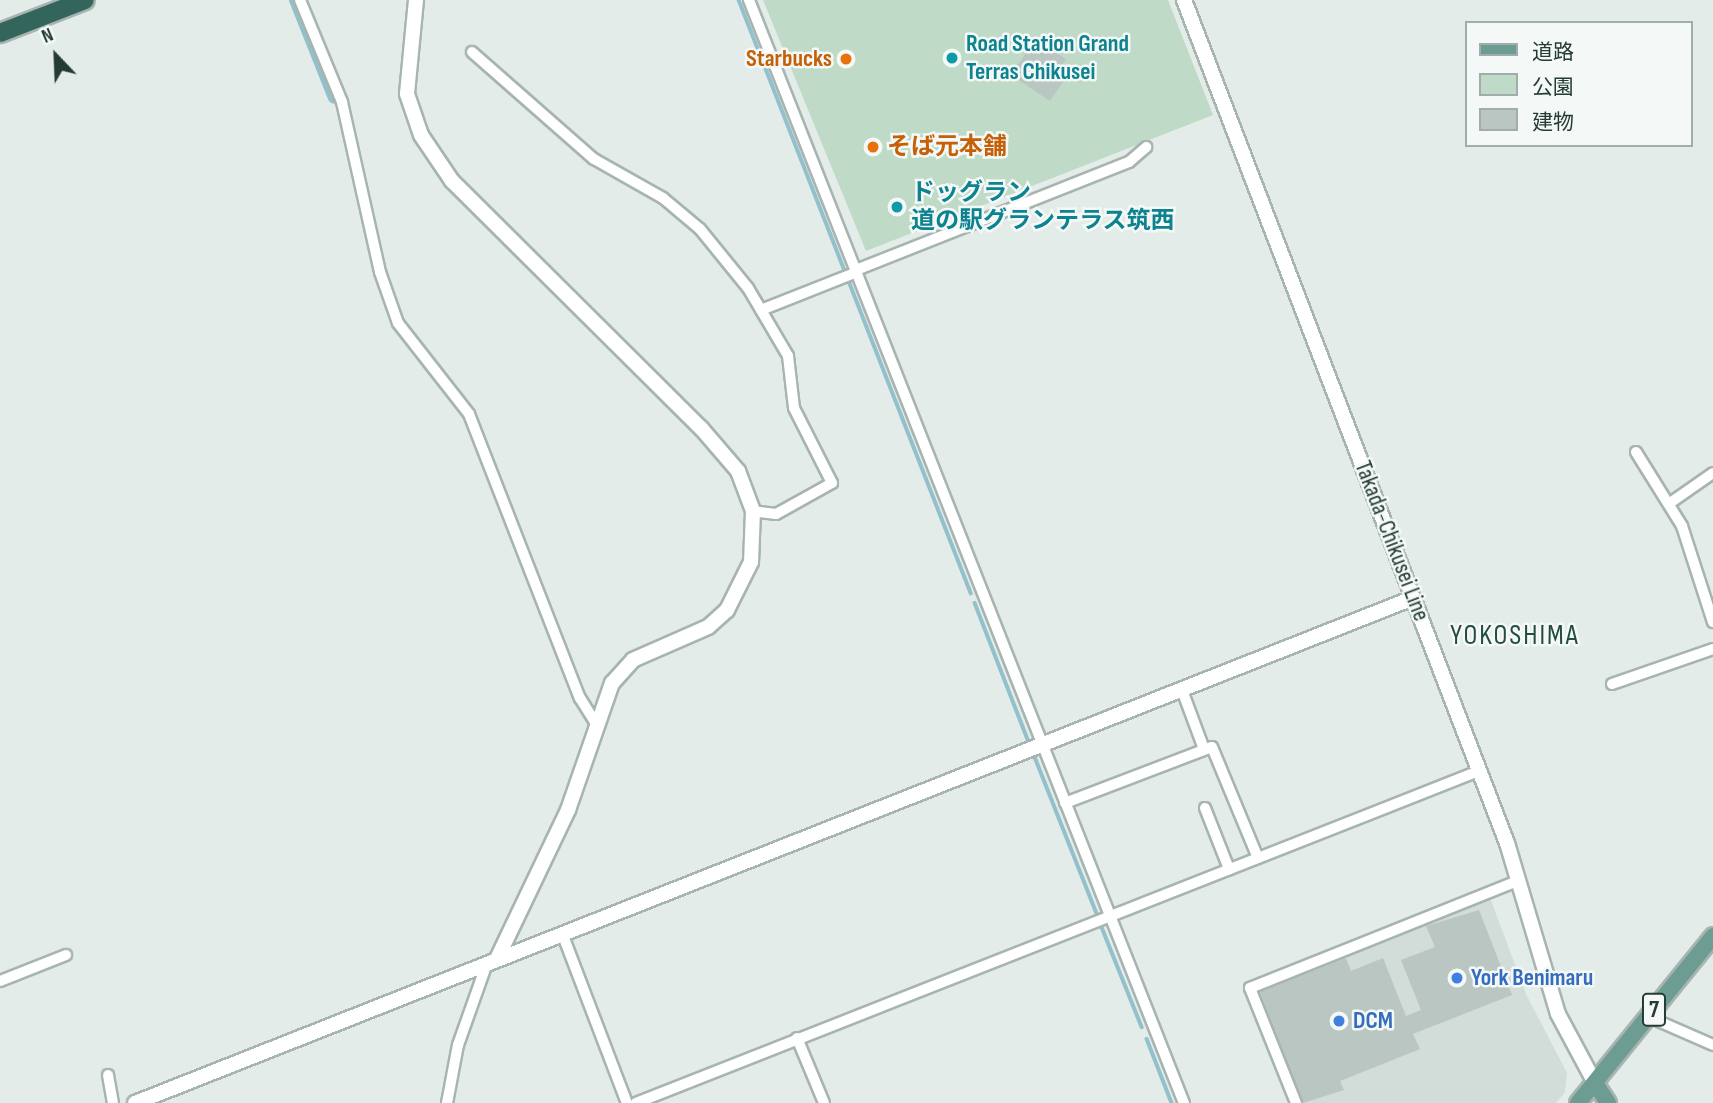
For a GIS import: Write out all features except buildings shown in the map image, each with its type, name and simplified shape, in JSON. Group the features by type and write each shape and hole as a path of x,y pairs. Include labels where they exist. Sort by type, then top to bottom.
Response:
{"highway":[{"path":"0,33 85,0"}],"main road":[{"name":"7","path":"1578,1103 1713,936"},
{"path":"1595,1083 1608,1103"}],"street":[{"path":"300,0 342,102 380,272 398,323 469,414 580,698 596,724"},
{"path":"416,0 407,94 421,135 452,181 701,428 738,471 753,511 751,562 739,595 708,627 642,654 622,669 605,695 568,810 492,961 458,1045 447,1103"},
{"path":"749,0 852,274 1036,747 1065,803 1184,1103"},
{"name":"Takada-Chikusei Line","path":"1184,0 1479,771 1518,881 1558,1014 1595,1083"},
{"path":"472,52 594,159 663,198 700,229 761,310 788,356 794,408 832,483 776,514 753,511"},
{"path":"761,310 1129,162 1146,147"},
{"path":"1636,452 1670,503 1713,622"},
{"path":"1670,503 1713,472"},
{"path":"135,1103 1413,598"},
{"path":"1612,684 1713,649"},
{"path":"1182,690 1204,749"},
{"path":"1065,803 1204,749 1215,749 1258,858"},
{"path":"636,1103 1479,771"},
{"path":"1205,808 1229,869"},
{"path":"1296,1103 1250,988 1518,881"},
{"path":"562,933 627,1103"},
{"path":"0,981 65,955"},
{"path":"1648,1017 1713,1045"},
{"path":"797,1038 824,1103"},
{"path":"107,1075 113,1103"}],"shaded area":[{"path":"1490,898 1526,994 1567,1073 1565,1092 1556,1103 1299,1103 1251,992"}],"green space":[{"path":"763,0 1168,0 1213,115 866,251"}],"waterway":[{"path":"295,0 334,98"},
{"path":"739,0 971,593"},
{"path":"975,603 1030,745"},
{"path":"1033,752 1098,916"},
{"path":"1101,925 1142,1027"},
{"path":"1147,1039 1172,1103"}],"place":[{"name":"Road Station Grand Terras Chikusei","path":"952,58"},
{"name":"Starbucks","path":"846,59"},
{"name":"そば元本舗","path":"873,147"},
{"name":"ドッグラン 道の駅グランテラス筑西","path":"897,207"},
{"name":"York Benimaru","path":"1457,978"},
{"name":"DCM","path":"1339,1021"}],"district":[{"name":"YOKOSHIMA","path":"1515,636"}]}
